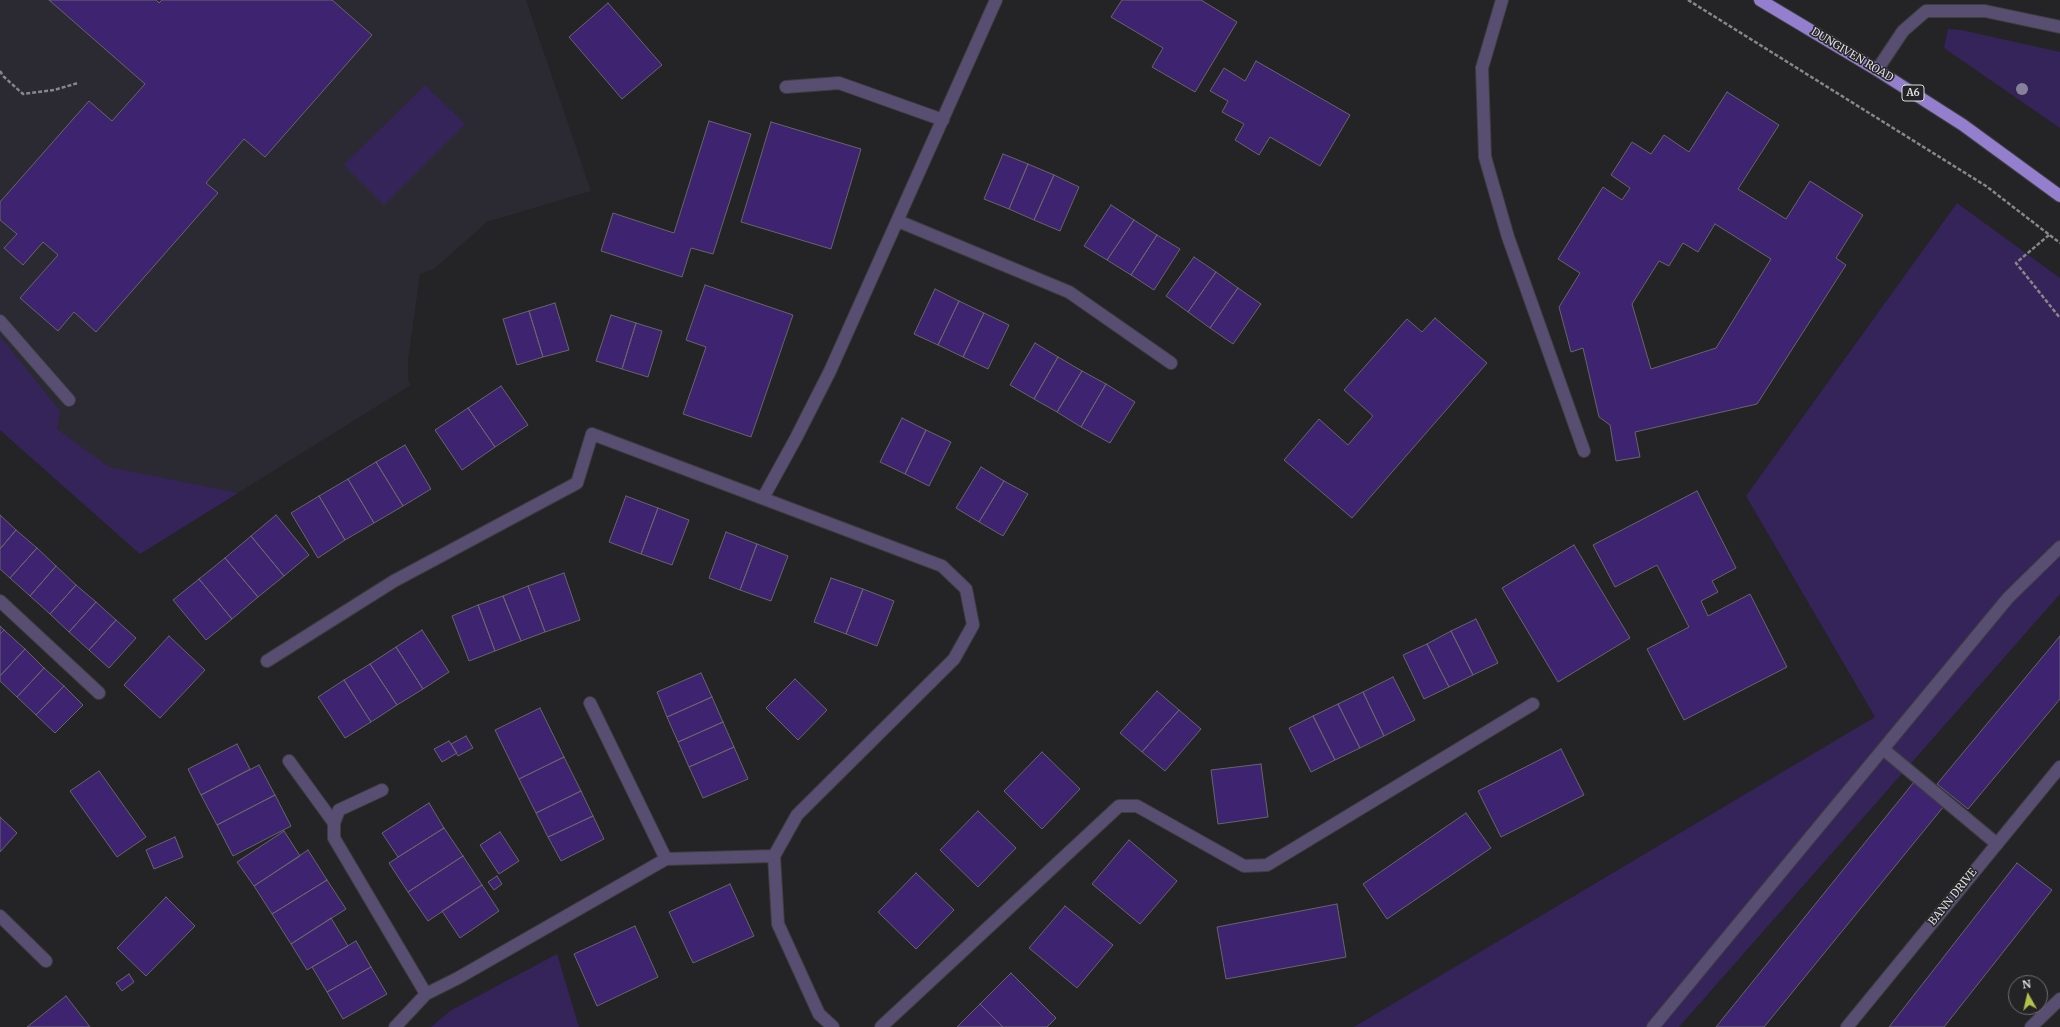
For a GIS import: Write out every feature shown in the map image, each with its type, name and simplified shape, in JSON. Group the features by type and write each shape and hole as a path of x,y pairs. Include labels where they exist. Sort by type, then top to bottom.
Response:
{"highway":[{"name":"DUNGIVEN ROAD","path":"1760,0 1877,70 1963,125 2060,196"}],"street":[{"path":"762,498 796,438 830,371 996,0"},
{"path":"1502,0 1482,68 1485,157 1508,237 1584,450"},
{"path":"1877,70 1904,31 1926,11 1985,11 2060,27"},
{"path":"786,87 839,83 943,120"},
{"path":"898,221 1068,292 1171,364"},
{"path":"0,321 69,400"},
{"path":"267,661 394,581 577,483 592,434 942,566 966,589 973,625 954,659 797,815 774,856 778,924 819,1014 833,1027"},
{"path":"1653,1027 2008,598 2060,547"},
{"path":"0,601 99,693"},
{"path":"590,703 666,859"},
{"path":"881,1027 1119,806 1137,806 1244,866 1267,865 1533,704"},
{"path":"1883,749 1997,844"},
{"path":"289,761 334,823"},
{"name":"BANN DRIVE","path":"1847,1027 2060,767"},
{"path":"382,790 339,810 334,823 334,838 426,994"},
{"path":"395,1027 426,994 458,978 666,859 774,856"},
{"path":"0,916 46,961"},
{"path":"2031,1027 2060,999"}],"path":[{"path":"1688,0 1986,186 2060,244"},
{"path":"0,71 3,76 23,94 54,90 78,83"},
{"path":"2049,235 2016,263 2060,318"}],"shaded area":[{"path":"0,0 526,0 591,191 487,222 434,269 420,274 408,361 408,380 411,385 140,554 0,430"},
{"path":"1948,29 1961,30 2060,52 2060,128 1944,48"},
{"path":"425,85 465,124 384,205 344,165"},
{"path":"1957,203 2060,278 2060,594 1679,1027 1354,1027 1875,717 1746,496"},
{"path":"0,336 60,411 57,429 109,467 238,493 140,554 0,430"},
{"path":"557,954 579,1027 431,1027 450,1011"}],"building":[{"path":"49,0 156,0 159,3 162,0 332,0 372,35 265,157 244,139 206,183 218,193 96,332 74,312 58,331 20,298 58,255 43,242 23,265 4,248 17,234 0,220 0,202 89,101 112,121 145,84"},
{"path":"1122,0 1201,0 1237,22 1195,92 1152,67 1163,48 1111,17"},
{"path":"608,3 662,65 622,99 569,37"},
{"path":"1256,61 1350,115 1320,166 1270,137 1259,155 1235,140 1244,124 1222,112 1228,101 1210,91 1224,68 1245,81"},
{"path":"1727,92 1779,125 1738,189 1786,219 1810,181 1863,215 1836,258 1846,265 1757,404 1635,432 1640,457 1616,461 1610,425 1599,417 1583,348 1571,352 1559,307 1580,273 1558,259 1603,187 1622,200 1630,188 1611,175 1632,142 1651,154 1664,135 1689,152","holes":["1715,224 1771,259 1716,348 1651,369 1632,304 1659,261 1669,266 1683,243 1698,252"]},
{"path":"709,121 751,134 713,254 691,248 682,277 601,251 613,213 674,233"},
{"path":"771,122 861,149 831,249 741,222"},
{"path":"1003,154 1028,164 1009,209 984,199"},
{"path":"1028,164 1054,175 1034,220 1009,209"},
{"path":"1054,175 1079,187 1060,231 1034,220"},
{"path":"1111,205 1134,220 1107,260 1084,246"},
{"path":"1134,220 1157,235 1131,275 1107,260"},
{"path":"1157,235 1180,249 1154,290 1131,275"},
{"path":"1194,257 1216,272 1188,312 1166,296"},
{"path":"1216,272 1238,288 1210,328 1188,312"},
{"path":"705,285 793,315 751,437 683,414 706,347 686,340"},
{"path":"1238,288 1261,304 1233,344 1210,328"},
{"path":"935,289 959,301 938,345 914,334"},
{"path":"959,301 984,313 963,357 938,345"},
{"path":"555,303 569,350 543,357 529,311"},
{"path":"529,311 543,357 517,365 503,319"},
{"path":"984,313 1009,325 988,369 963,357"},
{"path":"611,315 636,323 622,369 596,361"},
{"path":"1435,318 1487,363 1352,518 1284,460 1319,419 1348,445 1373,416 1344,390 1407,319 1422,332"},
{"path":"636,323 662,331 648,377 622,369"},
{"path":"1035,343 1058,357 1034,399 1010,385"},
{"path":"1058,357 1082,371 1057,412 1034,399"},
{"path":"1082,371 1106,384 1081,427 1057,412"},
{"path":"1106,384 1135,402 1110,443 1081,427"},
{"path":"501,386 528,425 495,447 468,408"},
{"path":"468,408 495,447 462,470 435,430"},
{"path":"902,418 926,430 905,474 880,462"},
{"path":"926,430 951,442 929,486 905,474"},
{"path":"405,445 431,489 403,506 376,462"},
{"path":"376,462 403,506 374,523 348,479"},
{"path":"981,467 1004,481 979,522 956,508"},
{"path":"348,479 374,523 345,540 319,496"},
{"path":"1004,481 1028,494 1003,536 979,522"},
{"path":"1697,491 1736,568 1712,581 1718,592 1701,601 1708,616 1750,594 1787,667 1684,720 1647,649 1689,627 1657,565 1615,587 1593,545"},
{"path":"319,496 345,540 318,558 291,513"},
{"path":"626,496 658,508 641,554 609,542"},
{"path":"658,508 689,520 672,565 641,554"},
{"path":"0,515 16,530 0,549"},
{"path":"276,515 309,555 284,576 251,536"},
{"path":"16,530 37,548 10,578 0,569 0,549"},
{"path":"726,532 757,544 740,590 709,578"},
{"path":"251,536 284,576 258,597 225,558"},
{"path":"757,544 788,556 771,601 740,590"},
{"path":"1574,545 1630,638 1558,682 1502,588"},
{"path":"37,548 56,566 30,596 10,578"},
{"path":"225,558 258,597 232,619 199,579"},
{"path":"56,566 76,585 50,614 30,596"},
{"path":"564,573 580,620 545,632 528,586"},
{"path":"831,578 863,589 846,634 814,622"},
{"path":"199,579 232,619 206,640 173,600"},
{"path":"76,585 96,602 69,632 50,614"},
{"path":"528,586 545,632 521,641 503,596"},
{"path":"863,589 894,601 877,646 846,634"},
{"path":"503,596 521,641 495,651 478,605"},
{"path":"96,602 116,620 89,650 69,632"},
{"path":"478,605 495,651 469,661 452,616"},
{"path":"1476,619 1498,663 1473,675 1451,631"},
{"path":"116,620 136,638 109,668 89,650"},
{"path":"0,626 4,630 0,634"},
{"path":"4,630 25,649 0,676 0,634"},
{"path":"422,630 449,672 423,689 396,647"},
{"path":"1451,631 1473,675 1449,687 1427,644"},
{"path":"169,636 205,670 160,718 124,685"},
{"path":"2060,636 2060,699 1968,809 1937,784"},
{"path":"1427,644 1449,687 1424,699 1403,655"},
{"path":"396,647 423,689 397,705 370,664"},
{"path":"25,649 44,668 17,697 0,681 0,676"},
{"path":"370,664 397,705 371,722 344,680"},
{"path":"44,668 64,686 36,715 17,697"},
{"path":"701,673 712,697 667,717 657,692"},
{"path":"1393,677 1415,720 1384,736 1363,692"},
{"path":"795,679 827,710 798,740 766,708"},
{"path":"344,680 371,722 345,738 318,697"},
{"path":"64,686 83,705 55,733 36,715"},
{"path":"1157,691 1179,710 1142,752 1120,733"},
{"path":"1363,692 1384,736 1360,748 1338,704"},
{"path":"712,697 723,722 678,742 667,717"},
{"path":"1338,704 1360,748 1335,760 1313,716"},
{"path":"540,708 564,757 519,779 495,730"},
{"path":"1179,710 1201,729 1165,771 1142,752"},
{"path":"1313,716 1335,760 1311,772 1289,728"},
{"path":"723,722 734,747 689,767 678,742"},
{"path":"466,736 473,748 458,756 451,744"},
{"path":"449,741 457,753 442,762 434,749"},
{"path":"237,744 250,769 201,795 188,769"},
{"path":"734,747 748,779 703,798 689,767"},
{"path":"1561,749 1584,795 1501,837 1478,791"},
{"path":"1042,752 1080,789 1042,829 1004,791"},
{"path":"564,757 581,791 536,813 519,779"},
{"path":"1261,764 1268,817 1218,824 1211,770"},
{"path":"259,765 275,795 217,825 201,795"},
{"path":"99,771 146,837 117,857 70,791"},
{"path":"1914,782 1944,806 1764,1027 1716,1027"},
{"path":"581,791 593,816 548,837 536,813"},
{"path":"275,795 291,826 233,856 217,825"},
{"path":"429,803 444,828 398,857 382,833"},
{"path":"978,811 1016,848 978,887 940,850"},
{"path":"1466,813 1491,848 1387,919 1363,884"},
{"path":"593,816 604,839 561,861 548,837"},
{"path":"0,817 17,833 0,852"},
{"path":"444,828 463,856 408,892 389,863"},
{"path":"284,831 300,856 254,886 237,862"},
{"path":"500,832 519,861 499,874 480,845"},
{"path":"175,837 183,857 154,869 146,850"},
{"path":"1129,840 1177,881 1140,924 1092,884"},
{"path":"308,850 327,880 272,914 254,886"},
{"path":"463,856 482,885 428,921 408,892"},
{"path":"2017,863 2052,890 1944,1027 1889,1027"},
{"path":"916,873 954,910 916,949 878,912"},
{"path":"497,876 502,884 494,890 488,882"},
{"path":"327,880 346,909 291,944 272,914"},
{"path":"730,884 754,936 693,963 669,912"},
{"path":"482,885 499,911 460,938 442,911"},
{"path":"166,897 195,926 146,976 117,948"},
{"path":"1337,904 1346,957 1226,979 1217,927"},
{"path":"1065,906 1113,945 1077,988 1029,948"},
{"path":"331,918 348,946 307,970 291,944"},
{"path":"635,926 658,977 597,1006 574,954"},
{"path":"356,941 371,967 327,992 312,967"},
{"path":"371,967 387,994 343,1019 327,992"},
{"path":"1011,973 1056,1018 1047,1027 1003,1027 980,1004"},
{"path":"129,974 134,982 122,991 116,983"},
{"path":"66,996 90,1027 27,1027"},
{"path":"980,1004 1003,1027 957,1027"}]}
